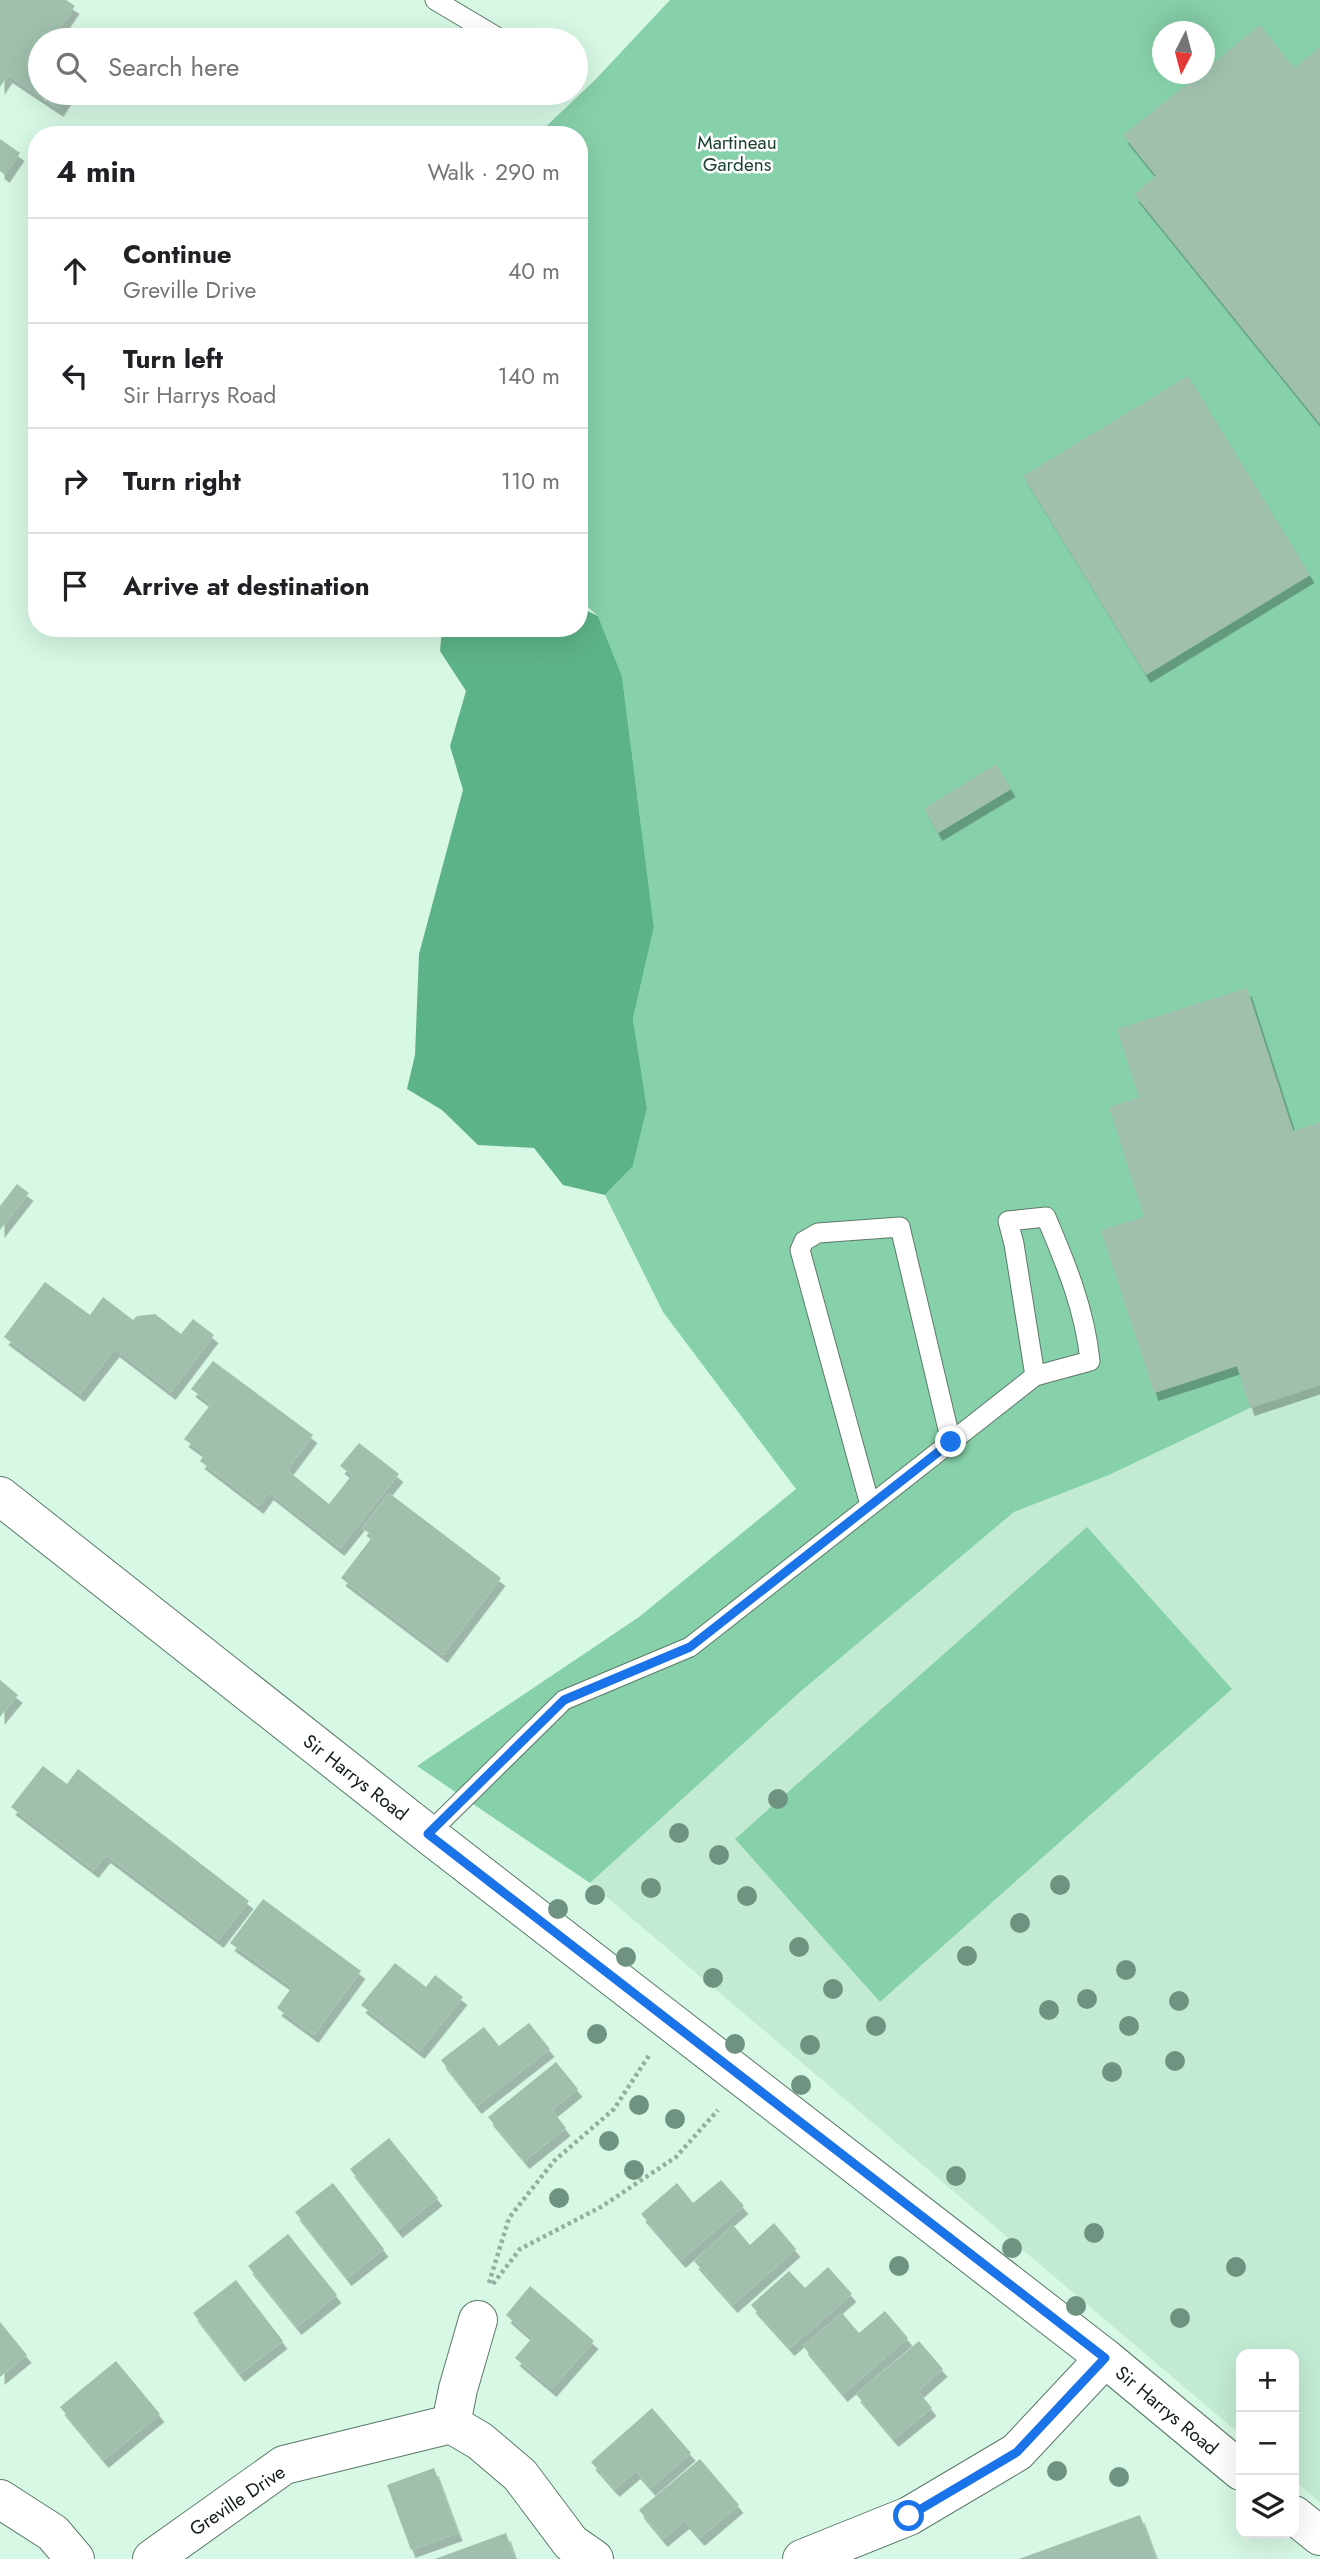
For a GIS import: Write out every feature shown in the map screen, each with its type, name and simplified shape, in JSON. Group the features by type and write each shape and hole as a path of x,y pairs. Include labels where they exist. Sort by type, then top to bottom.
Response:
{"street":[{"name":"Sir Harrys Road","path":"0,1496 428,1834 1105,2358 1236,2467"},
{"path":"478,2320 451,2424 480,2441 520,2475 571,2543 594,2559"},
{"path":"802,2559 909,2516 1017,2452 1105,2358"},
{"name":"Greville Drive","path":"152,2559 284,2465 451,2424"},
{"path":"0,2499 53,2533 75,2559"},
{"path":"1299,2519 1320,2536"}],"lane":[{"path":"435,0 482,28"},
{"path":"428,1834 564,1700 690,1647 1035,1376 1090,1361 1088,1334 1069,1269 1046,1217 1007,1221 1014,1244 1035,1376"},
{"path":"870,1505 800,1250 804,1241 818,1233 900,1227 951,1442"}],"path":[{"path":"478,2320 509,2218 554,2161 614,2109 651,2053"},
{"path":"478,2320 490,2289 520,2249 601,2207 676,2157 719,2108"}],"shaded area":[{"path":"588,611 598,616 622,676 654,927 633,1019 647,1108 633,1166 605,1195 563,1185 534,1148 478,1145 442,1110 407,1089 415,1055 419,954 463,790 450,746 466,691 440,651 441,637 588,637"},
{"path":"1320,1385 1320,2502 1299,2484 1299,2349 1236,2349 1236,2431 590,1883 800,1692 1014,1512 1109,1475 1250,1408"}],"green space":[{"name":"Martineau Gardens","path":"670,0 1320,0 1320,1385 1250,1408 1109,1475 1014,1512 800,1692 590,1883 417,1766 639,1617 796,1489 663,1312 605,1195 633,1166 647,1108 633,1019 654,927 622,676 598,616 588,607 588,126 546,126 569,105 588,105 588,87"},
{"path":"1087,1527 1232,1689 880,2002 735,1839"}],"building":[{"path":"0,0 66,0 75,6 60,28 28,28 28,88 8,75 0,87"},
{"path":"1260,25 1294,68 1320,47 1320,424 1134,194 1156,176 1123,135 1187,84 1215,84 1215,62"},
{"path":"0,139 20,153 5,175 0,171"},
{"path":"1188,376 1310,575 1146,675 1023,476"},
{"path":"996,764 1011,789 938,833 924,809"},
{"path":"1247,988 1293,1131 1320,1122 1320,1385 1250,1408 1237,1366 1154,1393 1101,1230 1144,1217 1109,1107 1139,1097 1117,1029"},
{"path":"17,1184 29,1193 0,1230 0,1206"},
{"path":"45,1282 90,1315 103,1297 133,1320 137,1316 155,1314 181,1334 193,1319 214,1335 171,1392 115,1349 80,1394 4,1337"},
{"path":"213,1361 313,1435 287,1470 329,1504 352,1475 340,1466 359,1443 399,1474 340,1548 269,1492 259,1506 200,1461 205,1454 184,1439 211,1404 191,1389"},
{"path":"389,1493 501,1578 443,1655 341,1578 373,1536 362,1528"},
{"path":"0,1680 18,1695 0,1717"},
{"path":"43,1766 67,1784 78,1769 249,1901 219,1940 106,1855 94,1870 11,1807"},
{"path":"263,1899 361,1971 314,2035 277,2008 292,1987 230,1943"},
{"path":"395,1963 426,1987 435,1975 463,1997 420,2051 361,2005"},
{"path":"529,2023 550,2049 477,2106 441,2060 484,2027 499,2046"},
{"path":"556,2062 578,2089 552,2110 566,2128 525,2161 488,2117"},
{"path":"389,2138 438,2198 398,2230 350,2169"},
{"path":"721,2180 744,2206 681,2260 641,2214 677,2183 693,2203"},
{"path":"333,2183 384,2249 347,2278 295,2212"},
{"path":"774,2223 796,2249 733,2305 694,2261 733,2225 750,2245"},
{"path":"288,2234 337,2295 297,2327 248,2266"},
{"path":"828,2267 852,2294 790,2348 751,2305 789,2271 805,2288"},
{"path":"236,2280 283,2341 240,2374 193,2313"},
{"path":"530,2286 594,2341 552,2389 515,2358 532,2338 506,2315"},
{"path":"885,2311 908,2338 843,2394 803,2346 842,2313 859,2333"},
{"path":"0,2322 27,2355 0,2377"},
{"path":"919,2341 943,2369 918,2391 932,2408 894,2439 856,2394"},
{"path":"116,2361 160,2414 104,2460 60,2407"},
{"path":"652,2408 691,2453 651,2488 636,2471 615,2489 591,2462"},
{"path":"700,2459 739,2505 700,2538 685,2521 663,2539 639,2510"},
{"path":"434,2468 458,2533 411,2550 387,2485"},
{"path":"1140,2515 1156,2559 1019,2559"},
{"path":"506,2533 515,2559 435,2559"}],"route":[{"path":"909,2516 1017,2452 1105,2358 428,1834 564,1700 690,1647 951,1442"}]}
